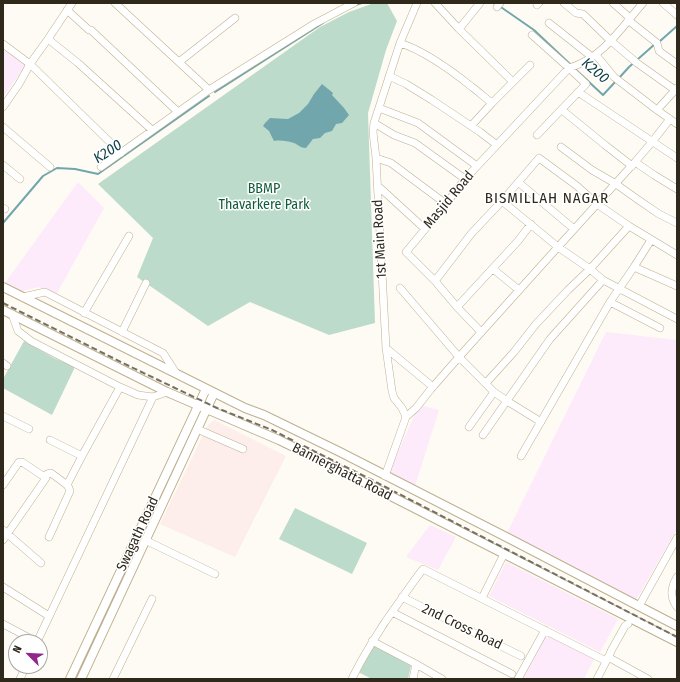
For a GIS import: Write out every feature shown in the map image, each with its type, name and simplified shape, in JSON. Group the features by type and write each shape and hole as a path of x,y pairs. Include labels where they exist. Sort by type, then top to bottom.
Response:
{"main road":[{"name":"Bannerghatta Road","path":"6,288 214,393 245,408 264,415 340,452 677,626"},
{"name":"Bannerghatta Road","path":"3,310 167,392 279,440 504,554 629,622 677,642"},
{"name":"Swagath Road","path":"70,679 206,389"},
{"name":"Swagath Road","path":"81,679 214,393"},
{"path":"175,453 184,457"},
{"path":"377,489 385,476"}],"street":[{"path":"3,107 19,84 30,64 72,3"},
{"path":"115,3 209,90"},
{"path":"101,167 209,90 314,24 354,3"},
{"name":"1st Main Road","path":"406,417 402,408 394,398 386,348 378,186 373,132 374,123 400,43 417,3"},
{"path":"435,3 513,82"},
{"path":"459,29 480,3"},
{"path":"564,3 576,13 583,14 637,63 676,89 657,110"},
{"path":"613,3 657,43 659,51 677,64"},
{"path":"569,68 594,56 611,41 643,3"},
{"path":"663,3 677,15"},
{"path":"67,10 89,30 91,30 178,112"},
{"path":"179,62 235,18"},
{"path":"549,23 594,56 614,77 677,124"},
{"path":"532,35 586,84 537,135"},
{"path":"48,39 78,63 152,130"},
{"path":"400,43 420,51 465,81 492,102"},
{"path":"3,44 30,64 121,153"},
{"path":"470,126 492,102 530,66"},
{"name":"Masjid Road","path":"481,332 435,281 406,252 465,179 569,68"},
{"path":"389,76 406,84 432,100 497,145"},
{"path":"578,92 677,158"},
{"path":"379,108 418,123 477,166"},
{"path":"562,110 605,145 677,189"},
{"path":"385,476 406,417 416,408 481,332 634,164 670,119"},
{"path":"374,123 394,135 414,143 465,179"},
{"path":"3,127 50,167"},
{"path":"561,147 592,170 616,184 659,214 677,222"},
{"path":"376,158 391,163 446,204"},
{"path":"435,281 471,234 539,158 578,186 598,204 629,226 677,256"},
{"path":"3,165 20,179"},
{"path":"518,182 574,229"},
{"path":"378,186 425,229"},
{"path":"502,201 558,247 603,280 677,319"},
{"path":"457,307 518,241 531,224"},
{"path":"486,383 514,352 536,324 590,269 629,226"},
{"path":"84,313 129,236"},
{"path":"521,456 610,302 651,240"},
{"path":"634,267 677,286"},
{"path":"493,269 519,290"},
{"path":"483,435 550,339 603,280"},
{"path":"122,332 146,283"},
{"path":"400,288 459,357 494,392 541,422"},
{"path":"23,297 45,292 163,353 176,374"},
{"path":"610,302 660,328"},
{"path":"12,314 18,331 31,341 120,387 138,395 153,397 167,392"},
{"path":"386,348 433,387"},
{"path":"67,485 98,425 120,387"},
{"path":"469,427 494,392"},
{"path":"41,634 153,397"},
{"path":"3,416 30,429"},
{"path":"197,429 243,449"},
{"path":"50,440 82,456"},
{"path":"3,485 19,462 22,462 46,478"},
{"path":"41,563 4,534 46,478 47,474 51,473 67,485 70,491 49,537"},
{"path":"638,606 677,538"},
{"path":"145,540 215,574"},
{"path":"482,598 504,554"},
{"path":"352,679 372,641 423,569 545,630 648,679"},
{"path":"677,577 671,592 677,607"},
{"path":"3,587 49,616"},
{"name":"2nd Cross Road","path":"402,598 521,656"},
{"path":"113,679 152,599"},
{"path":"392,612 512,674"},
{"path":"596,679 607,659 613,653 629,622"},
{"path":"3,624 22,634"},
{"path":"518,679 545,630"},
{"path":"372,641 442,679"},
{"path":"413,679 416,664"}],"shaded area":[{"path":"3,49 26,64 3,98"},
{"path":"78,182 104,208 56,295 39,287 22,291 5,283"},
{"path":"606,332 677,340 677,529 636,600 507,533"},
{"path":"419,405 439,410 415,486 389,472"},
{"path":"214,420 286,456 235,557 160,524 208,425"},
{"path":"430,525 456,537 438,570 406,557"},
{"path":"506,562 618,619 600,652 489,596"},
{"path":"547,634 594,659 584,679 523,679"}],"green space":[{"name":"BBMP Thavarkere Park","path":"374,3 387,3 397,21 386,50 368,113 375,323 329,335 250,302 208,326 137,277 153,238 98,184 320,27 349,12"},
{"path":"24,341 54,358 75,367 52,415 3,388 3,379"},
{"path":"295,508 367,543 352,574 279,539"},
{"path":"372,644 411,666 408,679 372,679 358,672"}],"water":[{"path":"322,84 333,93 332,95 349,115 342,123 336,124 332,131 325,133 320,138 313,139 306,148 302,148 294,143 274,141 269,131 263,126 265,123 270,118 288,119 299,113 308,104"}],"waterway":[{"name":"K200","path":"355,5 362,3"},
{"name":"K200","path":"495,3 534,30 571,65"},
{"name":"K200","path":"215,92 323,23"},
{"name":"K200","path":"659,42 677,26"},
{"name":"K200","path":"619,78 655,44"},
{"name":"K200","path":"574,68 603,95 616,81"},
{"name":"K200","path":"3,223 43,176 57,168 75,169 98,174 209,96"}],"railway":[{"path":"3,303 217,408 272,430 677,637"}],"district":[{"name":"BISMILLAH NAGAR","path":"547,199"}]}
